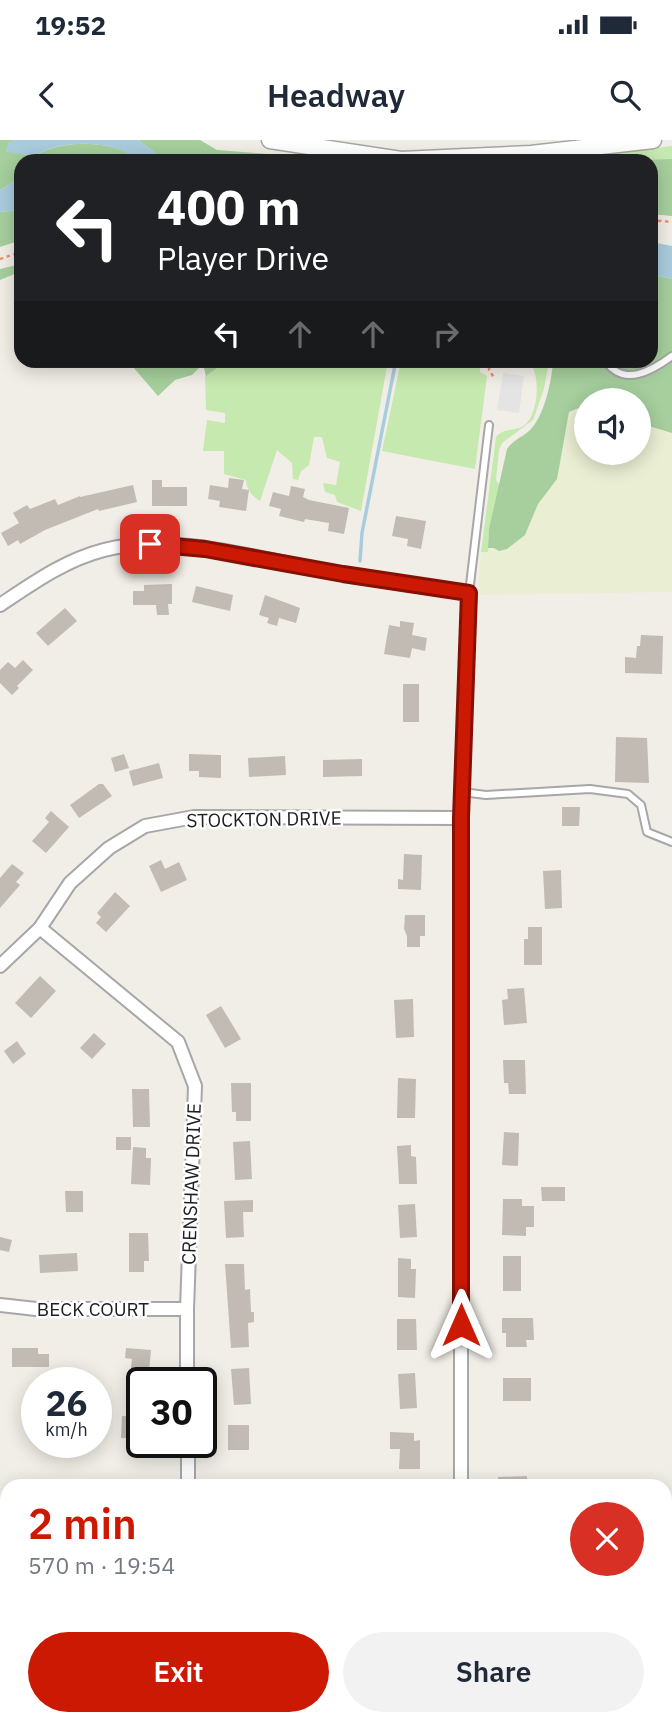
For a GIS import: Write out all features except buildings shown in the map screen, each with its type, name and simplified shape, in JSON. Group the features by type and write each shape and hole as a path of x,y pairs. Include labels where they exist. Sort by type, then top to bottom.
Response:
{"street":[{"path":"270,140 362,154"},
{"path":"531,154 653,140"},
{"path":"0,605 57,568 104,550 150,544 205,549 469,593 461,818 461,1479"},
{"name":"STOCKTON DRIVE","path":"0,966 40,928 70,883 109,848 145,826 194,817 461,818"},
{"name":"CRENSHAW DRIVE","path":"40,928 178,1042 195,1086 187,1367"},
{"name":"BECK COURT","path":"0,1305 36,1309 187,1309"},
{"path":"188,1458 188,1479"}],"lane":[{"path":"613,368 619,374 634,376 653,368"},
{"path":"469,593 489,425"},
{"path":"462,792 486,795 590,789 628,794 641,805 648,832 672,842"}],"path":[{"path":"489,368 495,379"}],"green space":[{"path":"0,140 15,140 8,144 22,154 14,154 14,181 0,190"},
{"path":"138,140 200,140 217,150 268,154 157,154"},
{"path":"82,144 119,149 129,154 40,154 57,147"},
{"path":"672,146 672,159 658,159 658,154 603,154"},
{"path":"658,159 672,159 672,216 658,215"},
{"path":"14,211 14,242 0,247 0,212"},
{"path":"14,266 14,274 0,280 0,269"},
{"path":"658,276 672,279 672,433 651,427 651,388 574,388 574,410 569,412 557,479 538,504 525,535 507,549 499,551 488,548 489,529 507,449 529,431 543,408 552,368 658,368"},
{"path":"134,368 199,368 192,375 175,380 158,396"},
{"path":"204,368 217,368 206,376"},
{"path":"216,368 387,368 361,511 337,502 335,495 325,492 323,483 336,485 340,462 327,458 322,437 314,437 309,465 301,471 298,480 293,479 292,463 277,450 260,501 250,492 246,480 224,474 224,451 203,451 207,420 225,423 225,413 206,410 205,375"},
{"path":"400,368 480,368 480,372 487,376 475,469 382,451"},
{"path":"533,368 548,368 544,389 533,420 502,443 499,450 496,480 500,486 489,529 488,552 481,552 496,437 503,432 519,428 530,418 536,401"},
{"path":"574,410 574,465 651,465 651,427 672,433 672,592 478,595 481,552 487,552 488,548 525,535 538,504 556,479 569,412"}],"shaded area":[{"path":"503,373 524,376 519,413 497,410"}],"water":[{"path":"15,140 138,140 157,154 128,154 107,146 82,144 56,147 40,154 21,154 6,152 8,144"},
{"path":"14,181 14,211 0,212 0,190"},
{"path":"658,243 672,246 672,279 658,276"}],"waterway":[{"path":"360,561 362,533 394,368"}],"route":[{"path":"150,544 205,549 469,593 461,818 461,1325"}]}
